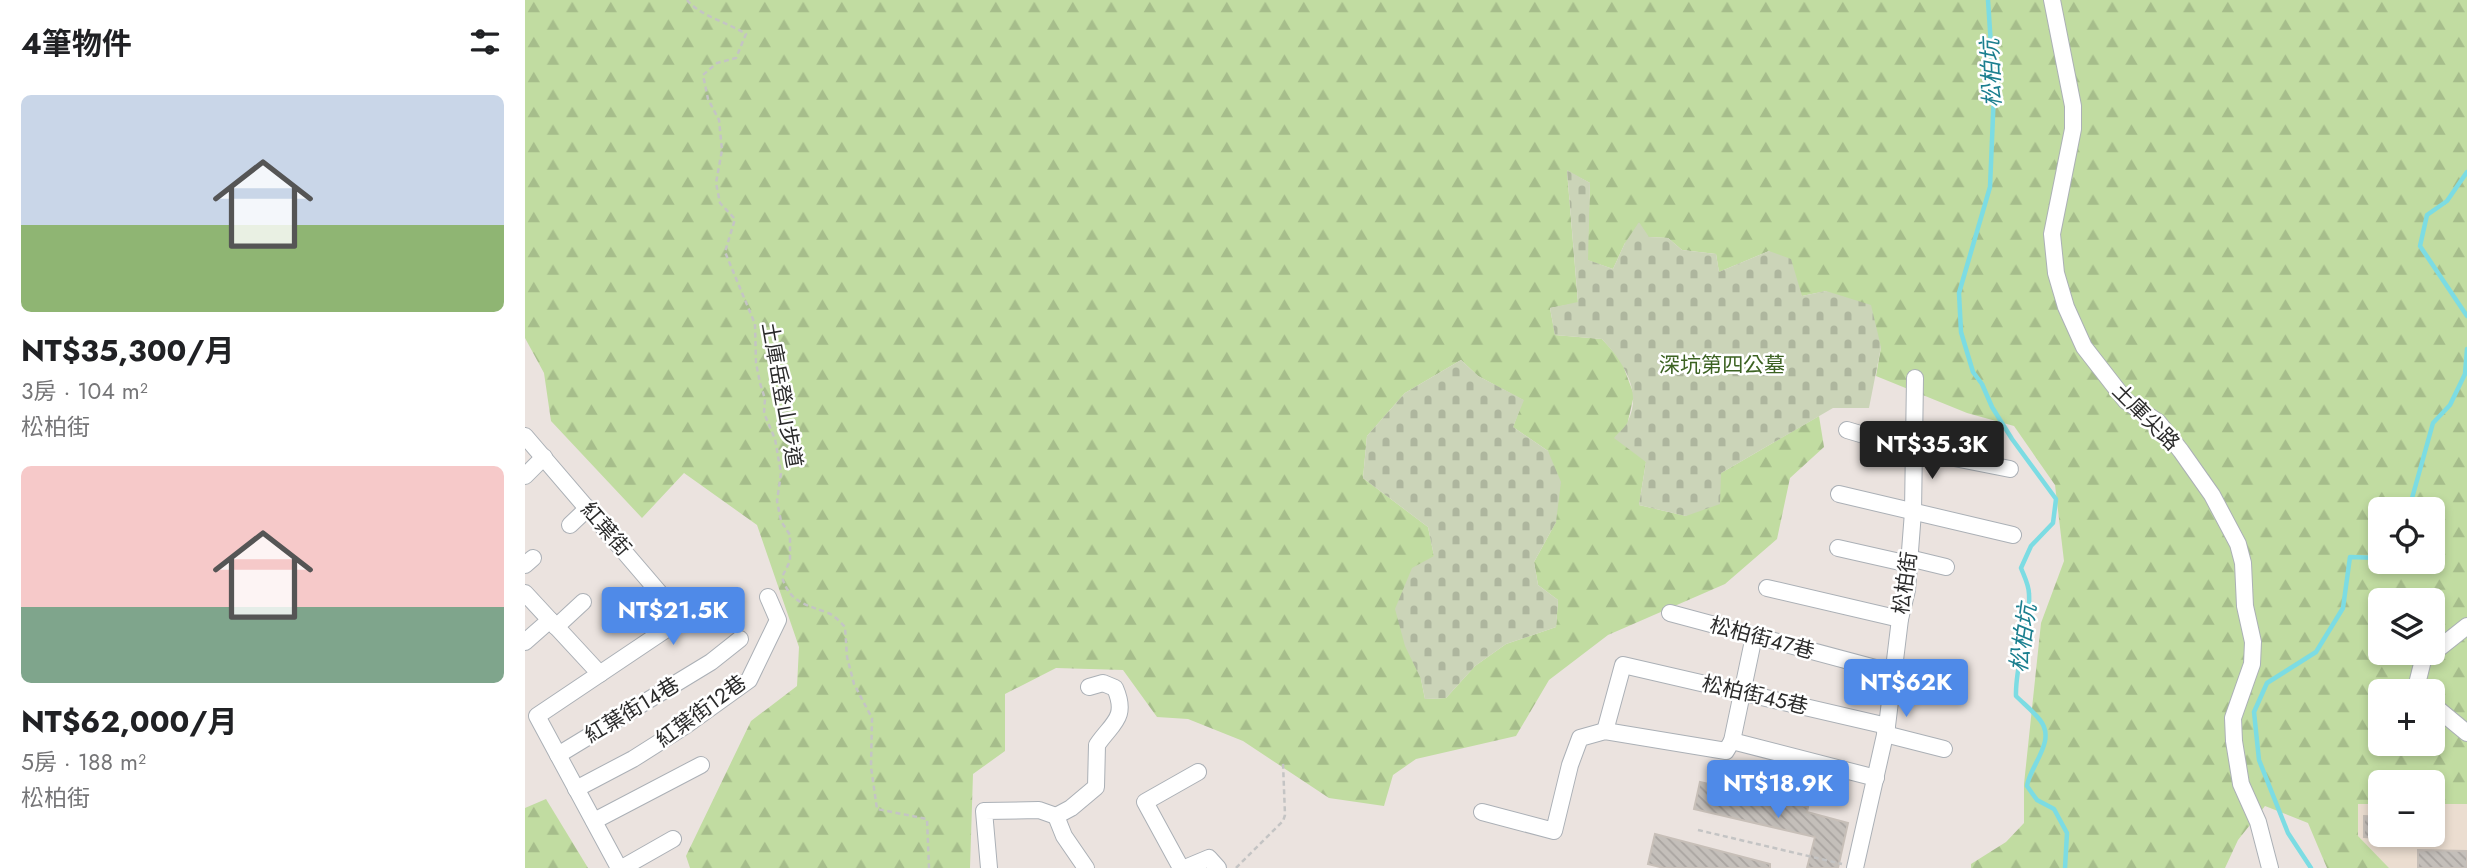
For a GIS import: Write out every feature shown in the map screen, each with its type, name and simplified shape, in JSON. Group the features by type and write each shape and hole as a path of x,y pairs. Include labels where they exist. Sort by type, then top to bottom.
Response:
{"street":[{"name":"土庫尖路","path":"2052,0 2073,106 2073,129 2052,234 2056,273 2066,307 2084,347 2126,401 2158,422 2182,451 2212,495 2238,544 2243,563 2245,606 2253,642 2252,664 2233,718 2234,741 2241,784 2258,822 2270,868"},
{"name":"松柏街","path":"1856,868 1886,730 1910,561 1915,378"},
{"path":"1847,430 1914,450 2010,469"},
{"name":"紅葉街","path":"525,436 675,611 677,622 531,720 558,755 621,868"},
{"path":"525,476 544,457"},
{"path":"1839,494 2013,535"},
{"path":"570,525 588,508"},
{"path":"1838,548 1899,562 1917,560 1946,567"},
{"path":"1767,587 1900,619"},
{"path":"525,593 600,674"},
{"name":"紅葉街12巷","path":"576,789 675,733 749,680 778,620 768,597"},
{"path":"525,642 583,603"},
{"name":"松柏街47巷","path":"1670,613 1894,673"},
{"path":"2445,643 2467,626"},
{"path":"1482,812 1554,831 1570,765 1580,738 1605,731 1725,751 1732,741 1754,636"},
{"name":"紅葉街14巷","path":"558,755 711,662 740,639"},
{"name":"松柏街45巷","path":"1605,731 1623,665 1742,692 1886,730 1944,749"},
{"path":"989,868 984,811 1039,810 1056,816 1071,808 1096,787 1097,745 1117,723 1119,697 1115,688 1103,683 1089,687"},
{"path":"2445,715 2467,733"},
{"path":"1732,741 1876,778"},
{"path":"594,821 701,765"},
{"path":"1198,772 1145,802 1183,868 1209,858 1219,868"},
{"path":"1056,816 1064,836 1086,868"},
{"path":"621,868 673,839"}],"path":[{"name":"土庫岳登山步道","path":"687,0 695,10 728,23 746,34 736,58 717,63 703,75 708,99 719,120 722,150 716,183 720,203 735,219 725,252 755,324 756,363 765,399 764,413 775,439 781,473 777,501 781,522 790,535 790,561 782,576 786,591 809,608 830,614 845,627 847,657 854,684 872,718 871,767 877,809 926,819 929,868"},
{"path":"1236,868 1283,821 1283,763"},
{"path":"1698,830 1856,868"}],"shaded area":[{"path":"2358,803 2368,803 2368,846 2358,836"},
{"path":"2445,804 2467,804 2467,868 2389,868 2369,847 2445,847"}],"green space":[{"path":"525,0 2467,0 2467,804 2445,804 2445,770 2368,770 2368,804 2358,804 2358,836 2389,868 2327,868 2308,823 2265,806 2238,840 2225,868 1971,868 1971,864 2006,842 2024,823 2024,784 2041,623 2064,561 2055,485 2014,426 1967,413 1876,376 1881,347 1826,291 1802,296 1769,251 1719,272 1716,254 1682,250 1668,238 1649,237 1625,243 1613,269 1587,260 1590,183 1567,171 1578,303 1550,308 1555,335 1602,339 1621,360 1634,395 1628,421 1646,462 1639,505 1686,516 1721,473 1819,416 1824,447 1790,478 1777,539 1725,584 1608,635 1549,680 1516,736 1416,759 1393,775 1384,806 1329,798 1243,741 1188,719 1157,717 1123,670 1056,668 1005,694 1005,751 973,774 970,868 690,868 686,856 751,721 797,686 799,647 757,525 684,473 642,518 551,421 544,373 525,338","holes":["1461,360 1478,376 1523,400 1513,427 1548,451 1556,522 1534,562 1538,585 1558,600 1556,627 1506,644 1475,666 1446,698 1425,699 1421,679 1434,556 1428,527 1363,478 1367,436 1405,393"]},
{"name":"深坑第四公墓","path":"1567,170 1590,183 1588,260 1613,269 1639,222 1649,237 1668,238 1682,250 1716,254 1719,272 1769,251 1791,259 1802,296 1826,291 1871,305 1881,347 1869,408 1833,408 1721,473 1720,504 1686,516 1639,505 1646,462 1614,438 1627,423 1632,409 1632,387 1623,366 1602,339 1555,335 1550,308 1578,302"},
{"path":"1461,360 1478,376 1524,400 1513,427 1548,451 1561,482 1556,522 1534,562 1538,585 1558,600 1556,627 1506,644 1475,666 1446,698 1425,699 1421,679 1405,646 1395,609 1412,568 1434,556 1428,527 1363,478 1367,436 1405,393"},
{"path":"546,799 588,868 525,868 525,808"}],"building":[{"path":"1700,782 1808,807 1807,812 1848,823 1838,868 1807,868 1815,837 1694,809"},
{"path":"2364,816 2368,816 2368,837 2364,837"},
{"path":"1655,834 1770,864 1770,868 1664,868 1648,864"},
{"path":"2418,850 2467,851 2467,868 2418,868"}],"waterway":[{"name":"松柏坑","path":"1988,0 1994,92 1990,187 1959,293 1961,332 1973,372 1982,384 1992,407 2056,499 2053,523 2031,546 2021,568 2028,587 2029,607 2016,696 2040,720 2044,728 2044,745 2027,786 2037,800 2054,809 2067,833 2065,868"},
{"path":"2467,172 2447,201 2427,215 2420,246 2467,316"},
{"path":"2412,497 2433,423 2450,405 2465,374 2467,349"},
{"path":"2311,868 2288,833 2259,760 2254,712 2267,683 2316,652 2343,608 2350,557 2368,558"}]}
